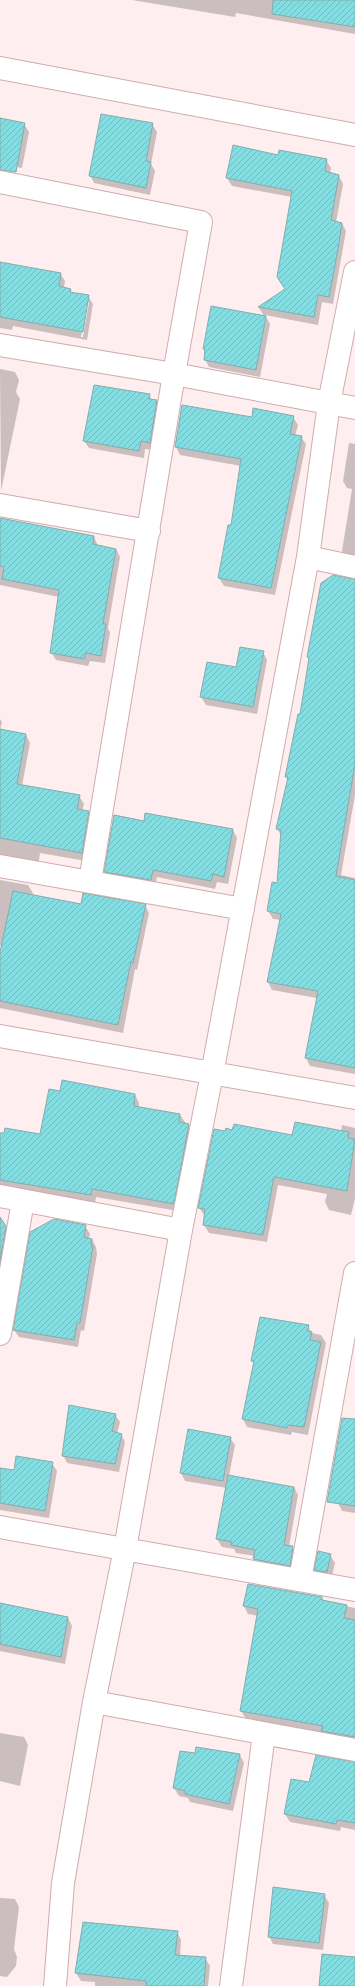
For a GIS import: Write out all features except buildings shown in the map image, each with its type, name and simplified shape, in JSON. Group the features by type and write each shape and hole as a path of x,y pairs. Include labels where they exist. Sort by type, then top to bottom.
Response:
{"street":[{"path":"0,68 355,135"},
{"path":"0,182 201,222 174,374 90,881"},
{"path":"55,1986 63,1883 94,1702 125,1549 181,1230 212,1074 308,557 329,403 355,272"},
{"path":"0,345 174,374 355,408"},
{"path":"0,505 149,531"},
{"path":"308,557 355,567"},
{"path":"0,866 243,909"},
{"path":"0,1036 355,1098"},
{"path":"0,1196 181,1230"},
{"path":"0,1334 23,1201"},
{"path":"300,1580 355,1273"},
{"path":"0,1527 355,1590"},
{"path":"94,1702 355,1750"},
{"path":"231,1986 264,1734"}]}
